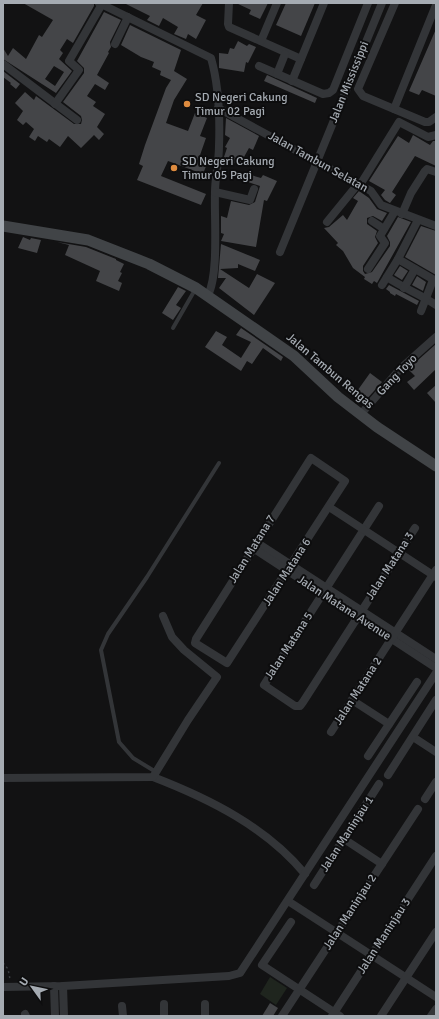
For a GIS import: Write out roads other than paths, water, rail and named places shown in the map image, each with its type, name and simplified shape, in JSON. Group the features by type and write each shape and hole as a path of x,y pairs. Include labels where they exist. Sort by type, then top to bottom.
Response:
{"street":[{"path":"229,3 228,26 301,60"},
{"path":"262,41 277,3"},
{"path":"292,80 324,3"},
{"path":"260,66 323,94 329,93 333,90 368,3"},
{"name":"Jalan Mississippi","path":"280,252 382,3"},
{"path":"395,3 358,89 362,96 425,122 429,122 436,117"},
{"path":"55,104 80,70 69,61 101,4 211,58 216,83 219,146 215,192 214,268 210,292"},
{"path":"394,109 436,5"},
{"path":"115,44 128,17"},
{"path":"277,74 286,54"},
{"path":"3,64 78,120"},
{"name":"Jalan Tambun Selatan","path":"218,108 359,184 372,192 381,205 436,226"},
{"path":"327,222 359,184 399,122 428,137 436,135"},
{"path":"368,269 385,242 379,237 384,229 399,212 425,171 427,169 436,172"},
{"path":"215,192 250,200 254,188"},
{"path":"382,285 398,259 418,220"},
{"path":"372,221 384,229"},
{"name":"Jalan Tambun Rengas","path":"3,226 88,240 149,264 196,288 210,292 294,356 338,397 364,410 411,450 436,466"},
{"path":"398,259 434,280 422,311"},
{"path":"404,288 415,270"},
{"path":"387,278 426,298 436,305"},
{"name":"Gang Toyo","path":"364,410 400,369 436,337"},
{"name":"Jalan Matana 6","path":"227,663 345,481 311,458"},
{"name":"Jalan Matana 7","path":"227,663 195,641 311,458"},
{"name":"Jalan Matana 5","path":"300,706 295,706 264,685 379,506"},
{"path":"329,507 399,553 435,574"},
{"name":"Jalan Matana 3","path":"300,706 415,528"},
{"name":"Jalan Matana Avenue","path":"255,545 394,636 436,659"},
{"name":"Jalan Matana 2","path":"331,732 435,574"},
{"path":"155,774 188,720 217,677 184,650 172,637 163,616"},
{"name":"Jalan Matana Avenue","path":"394,636 436,668"},
{"path":"3,988 229,976 240,973 436,673"},
{"path":"368,756 417,682"},
{"path":"352,700 389,724"},
{"path":"388,775 436,700"},
{"path":"412,737 436,752"},
{"path":"3,778 155,774 195,793 247,822 279,847 305,874"},
{"path":"425,799 436,782"},
{"name":"Jalan Maninjau 1","path":"314,885 379,784"},
{"name":"Jalan Maninjau 2","path":"282,1016 418,809"},
{"path":"344,838 382,864"},
{"name":"Jalan Maninjau 3","path":"335,1015 436,856"},
{"path":"290,898 373,953 408,975 436,990"},
{"path":"291,922 262,965 335,1015"},
{"path":"381,1016 436,932"},
{"path":"408,975 436,997"},
{"path":"54,986 55,1016"},
{"path":"63,986 64,1016"},
{"path":"164,1004 164,1016"},
{"path":"205,1004 205,1016"},
{"path":"122,1006 123,1016"},
{"path":"431,1016 436,1009"}],"lane":[{"path":"173,328 196,288"},
{"path":"155,774 133,758 119,742 101,650 108,634 147,577 218,463"}],"place":[{"name":"SD Negeri Cakung Timur 02 Pagi","path":"187,104"},
{"name":"SD Negeri Cakung Timur 05 Pagi","path":"174,168"}]}
